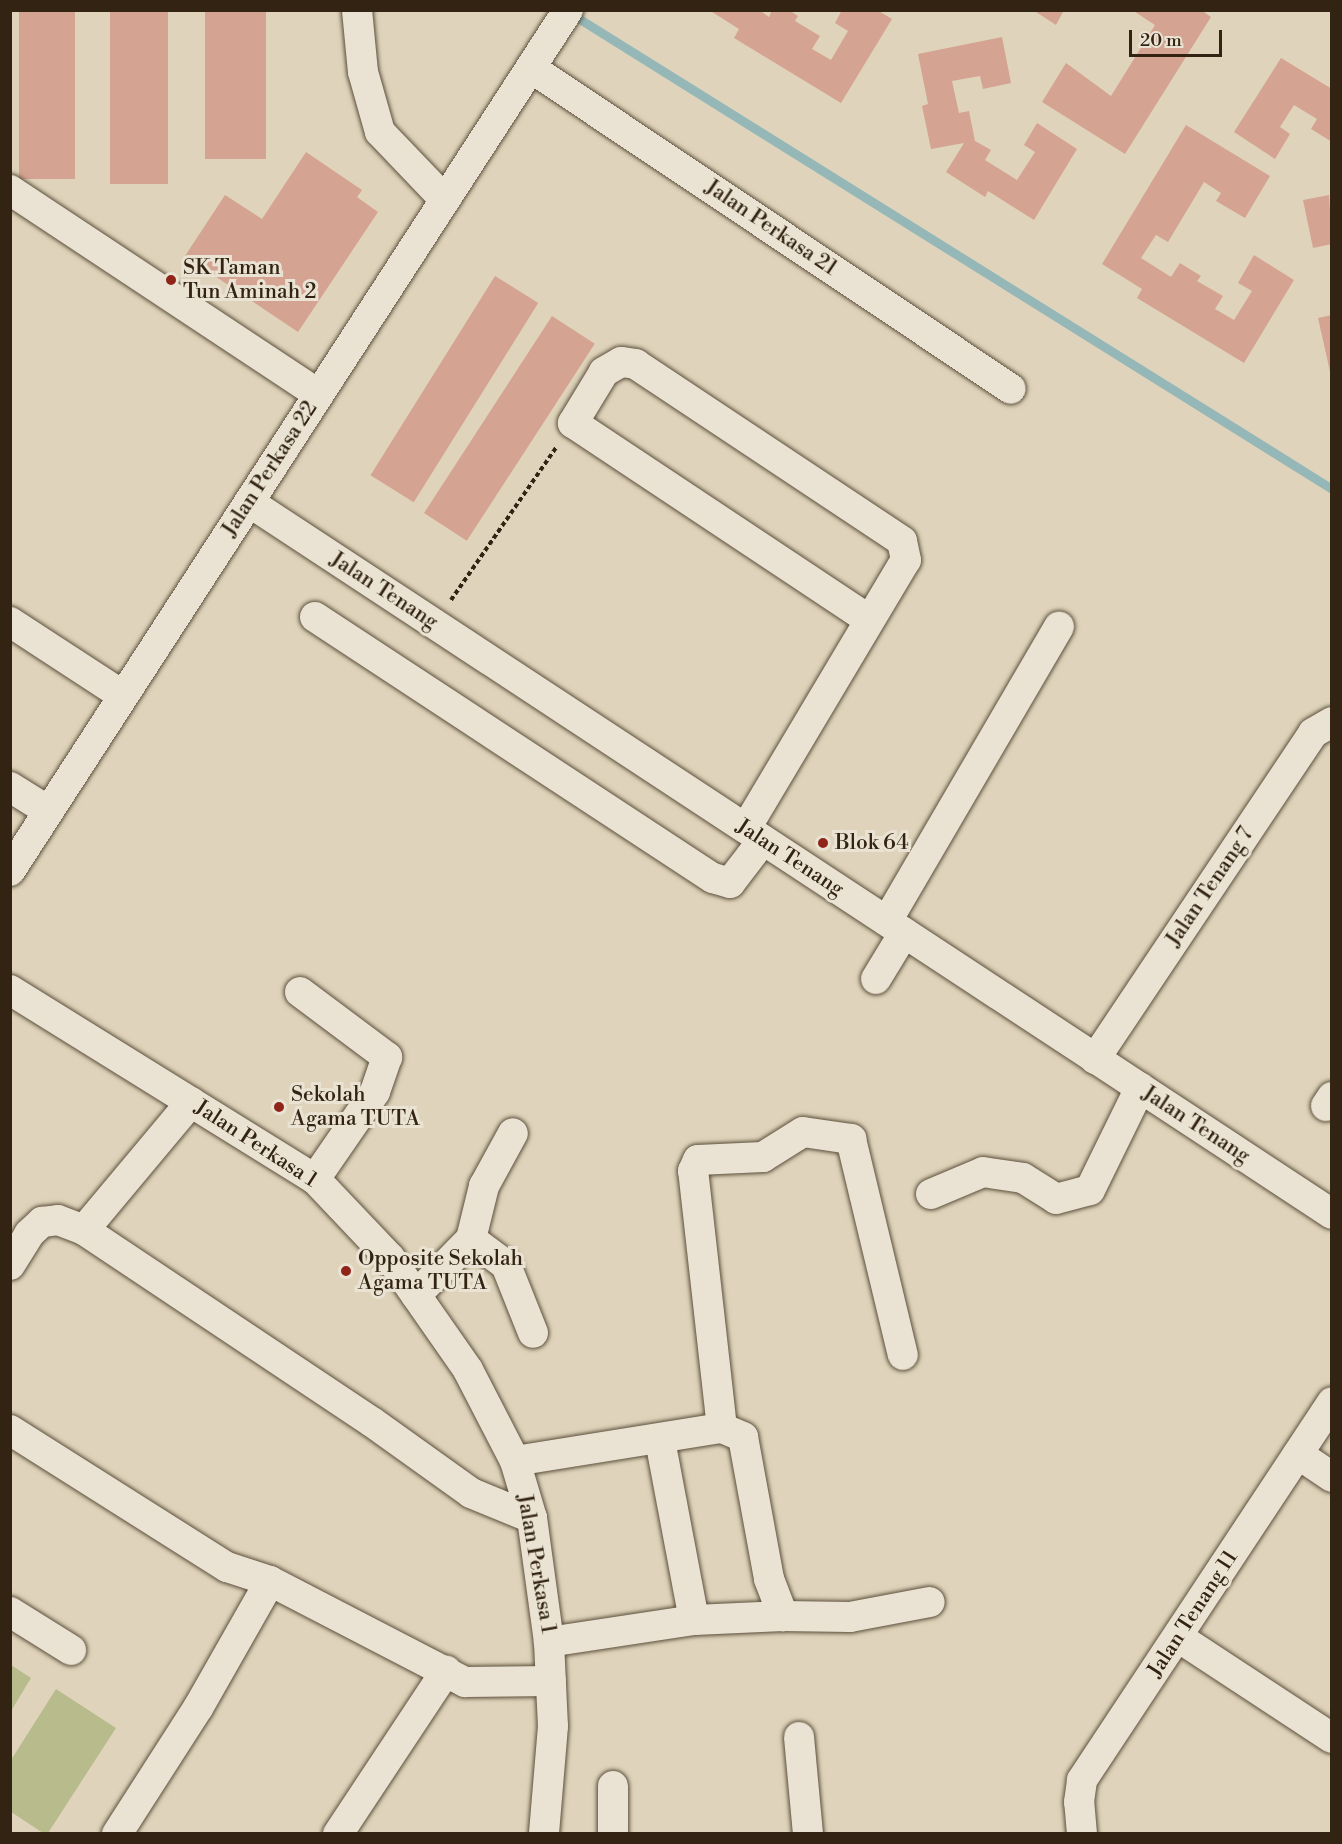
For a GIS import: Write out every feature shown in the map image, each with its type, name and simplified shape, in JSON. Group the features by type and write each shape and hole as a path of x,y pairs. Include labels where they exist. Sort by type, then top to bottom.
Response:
{"street":[{"path":"357,10 363,72 380,132 445,200"},
{"name":"Jalan Perkasa 22","path":"10,871 47,810 561,20"},
{"name":"Jalan Perkasa 21","path":"531,68 1011,389"},
{"path":"10,190 318,394"},
{"path":"315,617 713,878 730,883 869,620 906,560 902,541 636,364 621,362 604,372 573,423 869,620"},
{"name":"Jalan Tenang","path":"249,502 1332,1214"},
{"path":"10,622 122,695"},
{"path":"876,979 895,927 1059,627"},
{"name":"Jalan Tenang 7","path":"1095,1059 1313,733 1332,722"},
{"path":"10,787 47,810"},
{"name":"Jalan Perkasa 1","path":"10,990 315,1179 390,1258 468,1370 516,1461 532,1518 549,1642 553,1725 544,1833"},
{"path":"300,992 387,1058 375,1092 315,1179"},
{"path":"932,1194 983,1172 1023,1178 1056,1199 1090,1190 1140,1088"},
{"path":"84,1230 191,1101"},
{"path":"722,1428 693,1171 698,1160 763,1157 803,1132 851,1139 903,1355"},
{"path":"416,1295 471,1239 484,1186 513,1133"},
{"path":"10,1265 29,1234 42,1222 58,1220 84,1230 372,1422 471,1493 532,1518"},
{"path":"471,1239 506,1265 533,1333"},
{"name":"Jalan Tenang 11","path":"1082,1833 1079,1802 1082,1780 1332,1402"},
{"path":"516,1461 660,1440 722,1428 742,1437 769,1579 783,1616"},
{"path":"10,1430 227,1567 270,1581 465,1682 551,1681"},
{"path":"660,1440 694,1620"},
{"path":"1298,1454 1332,1477"},
{"path":"117,1833 198,1708 270,1581"},
{"path":"549,1642 694,1620 783,1616 850,1617 930,1602"},
{"path":"10,1612 71,1650"},
{"path":"1178,1637 1332,1738"},
{"path":"339,1833 446,1671"},
{"path":"799,1737 808,1833"},
{"path":"612,1833 613,1786"}],"path":[{"path":"435,624 573,423"}],"green space":[{"path":"11,1665 31,1678 11,1711"},
{"path":"56,1689 116,1728 48,1833 43,1833 11,1812 11,1760"}],"building":[{"path":"19,10 75,10 75,179 19,179"},
{"path":"110,10 168,10 168,184 110,184"},
{"path":"205,10 266,10 266,159 205,159"},
{"path":"709,10 759,10 769,17 772,10 789,10 798,16 795,21 820,36 812,49 831,60 848,31 835,23 842,10 877,10 892,19 841,103 734,38 739,29"},
{"path":"1033,10 1064,10 1056,25"},
{"path":"1132,10 1201,10 1211,17 1125,154 1042,102 1066,63 1111,96 1155,25"},
{"path":"1002,37 1011,83 983,89 980,76 952,81 959,113 969,111 975,141 991,150 985,160 1017,180 1035,152 1024,145 1037,123 1077,149 1034,220 988,191 985,197 946,172 964,143 931,149 922,106 928,104 918,54"},
{"path":"1281,58 1332,89 1332,142 1311,129 1317,119 1294,105 1280,127 1290,134 1275,159 1234,132"},
{"path":"1186,125 1270,176 1245,218 1216,201 1221,193 1204,182 1168,242 1156,235 1141,258 1171,277 1180,263 1201,276 1197,281 1223,296 1215,309 1234,320 1252,291 1238,283 1254,255 1294,280 1244,363 1137,298 1142,289 1102,264"},
{"path":"306,152 362,190 357,197 378,212 298,332 185,256 225,195 262,219"},
{"path":"1329,195 1332,244 1313,248 1303,200"},
{"path":"495,276 538,303 414,502 370,475"},
{"path":"1332,315 1332,376 1331,376 1318,318"},
{"path":"552,316 595,344 467,541 424,513"}],"waterway":[{"path":"570,13 1332,489"}],"place":[{"name":"SK Taman Tun Aminah 2","path":"171,280"},
{"name":"Blok 64","path":"823,843"},
{"name":"Sekolah Agama TUTA","path":"279,1107"},
{"name":"Opposite Sekolah Agama TUTA","path":"346,1271"}]}
